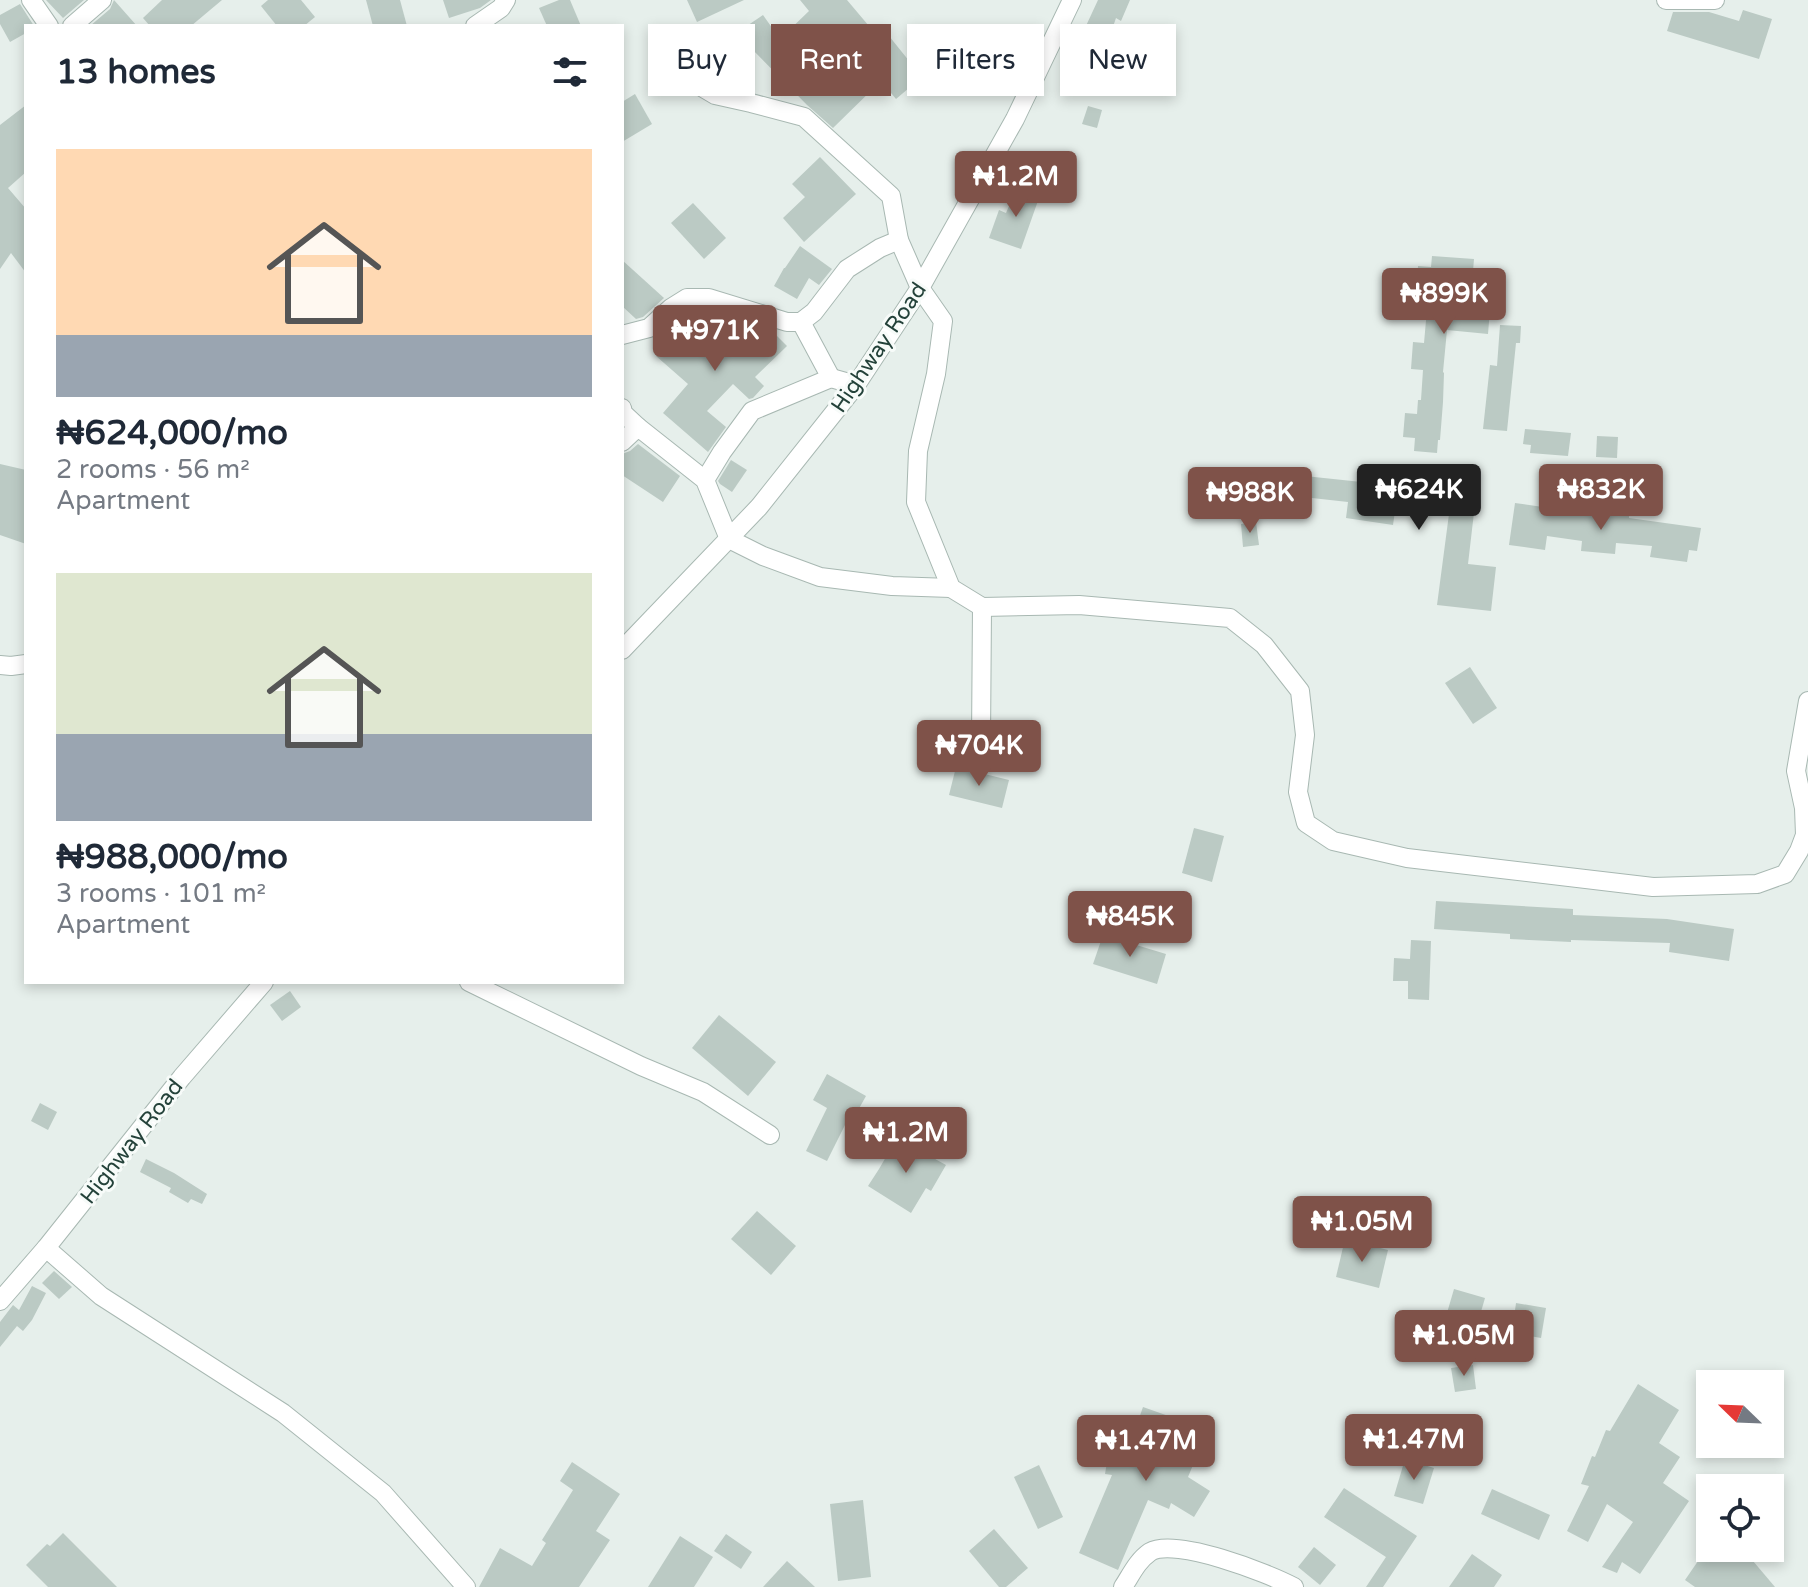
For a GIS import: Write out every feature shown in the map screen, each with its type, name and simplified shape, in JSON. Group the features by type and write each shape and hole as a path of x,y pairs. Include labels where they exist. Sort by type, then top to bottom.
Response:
{"street":[{"path":"31,0 48,24"},
{"path":"74,24 102,0"},
{"path":"478,24 501,8 506,0"},
{"name":"Highway Road","path":"624,648 759,507 856,385 920,288 1015,119 1072,0"},
{"path":"1666,0 1715,0"},
{"path":"720,96 804,117 891,196 899,240 920,288 943,321 936,374 918,451 916,502 951,588"},
{"path":"624,334 649,328 687,298 709,298 787,322 801,322 814,312 847,269 899,240"},
{"path":"801,322 831,378"},
{"path":"705,480 752,411 831,378 856,385"},
{"path":"624,414 705,480 729,539 763,556 820,577 892,586 951,588 982,607 1079,605 1230,618 1264,645 1300,691 1305,735 1298,792 1306,823 1333,841 1407,858 1653,887 1757,884 1785,874 1806,833 1796,771 1808,701"},
{"path":"624,440 638,427"},
{"path":"981,741 982,607"},
{"path":"0,665 24,664"},
{"name":"Highway Road","path":"0,1301 182,1077 262,984"},
{"path":"473,984 641,1066 703,1092 770,1135"},
{"path":"46,1248 101,1296 283,1413 383,1493 466,1587"},
{"path":"1123,1587 1138,1562 1153,1550 1174,1549 1207,1554 1294,1587"}],"building":[{"path":"46,0 84,0 63,18"},
{"path":"114,0 135,24 92,24 110,9"},
{"path":"162,0 222,0 193,24 148,24 143,18"},
{"path":"268,0 301,0 315,17 306,24 275,24 261,6"},
{"path":"366,0 400,0 406,24 372,24"},
{"path":"443,0 491,0 480,8 449,18"},
{"path":"559,0 570,0 580,24 546,24 539,8"},
{"path":"687,0 744,0 697,22"},
{"path":"800,0 847,0 867,24 796,24 809,11"},
{"path":"1098,0 1130,0 1121,21 1116,18 1114,24 1087,24"},
{"path":"20,4 33,24 24,24 24,34 10,42 0,24 0,15"},
{"path":"1743,10 1772,19 1759,59 1667,31 1673,12 1709,12 1739,21"},
{"path":"763,15 771,26 771,68 755,52 755,24 750,24"},
{"path":"891,38 907,58 907,90 896,99 891,93"},
{"path":"635,94 652,124 624,141 624,101"},
{"path":"798,96 866,96 833,128"},
{"path":"1088,106 1102,110 1097,128 1082,124"},
{"path":"24,107 24,174 8,188 24,207 24,270 11,253 0,269 0,125"},
{"path":"820,157 856,194 804,242 783,218 805,197 792,184"},
{"path":"1018,185 1040,195 1021,249 989,238 999,210 1006,213"},
{"path":"693,203 726,238 704,259 671,223"},
{"path":"800,246 832,269 819,285 809,278 797,299 774,286"},
{"path":"1432,256 1474,259 1473,271 1493,273 1488,334 1447,330 1437,453 1414,451 1415,438 1403,437 1405,413 1417,414 1418,400 1421,400 1423,370 1411,369 1413,342 1424,343 1428,298 1416,297 1418,266 1431,267"},
{"path":"624,262 664,298 643,317 636,319 624,308"},
{"path":"689,316 722,344 744,321 770,329 787,346 755,377 764,386 753,398 749,399 733,384 707,411 726,427 708,452 663,413 688,384 656,356"},
{"path":"1500,325 1521,326 1520,343 1516,343 1507,431 1483,429 1490,365 1497,366"},
{"path":"1525,429 1571,433 1568,456 1530,453 1531,445 1523,444"},
{"path":"1597,436 1618,437 1617,458 1596,457"},
{"path":"638,444 680,476 663,502 624,476 624,453"},
{"path":"731,460 747,470 732,492 718,481"},
{"path":"0,464 24,470 24,543 0,535"},
{"path":"1305,476 1426,487 1425,498 1475,504 1468,564 1496,567 1491,611 1437,605 1449,514 1395,511 1393,525 1346,518 1348,502 1303,497"},
{"path":"1515,503 1584,513 1629,515 1629,518 1701,528 1697,551 1689,550 1687,562 1650,557 1652,546 1616,543 1615,554 1581,551 1582,541 1547,536 1545,550 1509,545"},
{"path":"1256,522 1259,545 1243,547 1241,524"},
{"path":"1470,667 1497,708 1473,724 1445,683"},
{"path":"956,767 1009,780 1002,808 949,795"},
{"path":"1194,828 1224,836 1212,882 1182,873"},
{"path":"1436,901 1573,909 1573,915 1667,919 1734,929 1729,961 1669,952 1670,943 1510,939 1510,934 1434,929"},
{"path":"1103,935 1166,954 1157,984 1093,964"},
{"path":"1411,940 1431,941 1429,1000 1408,999 1408,981 1393,981 1394,958 1410,959"},
{"path":"290,991 301,1007 282,1021 270,1005"},
{"path":"719,1015 776,1062 748,1096 692,1048"},
{"path":"827,1074 866,1096 852,1121 848,1119 827,1161 806,1151 827,1108 813,1100"},
{"path":"40,1103 57,1112 48,1130 31,1121"},
{"path":"897,1138 946,1165 931,1191 926,1188 911,1213 868,1186"},
{"path":"146,1159 207,1194 202,1204 191,1199 188,1203 169,1192 171,1188 140,1172"},
{"path":"757,1211 796,1246 771,1275 731,1239"},
{"path":"1345,1239 1388,1250 1379,1288 1336,1277"},
{"path":"54,1271 72,1287 59,1299 42,1283"},
{"path":"32,1286 46,1293 32,1320 23,1331 17,1326 0,1347 0,1322 13,1305 19,1310"},
{"path":"1454,1289 1485,1298 1473,1339 1442,1330"},
{"path":"1516,1303 1546,1308 1541,1338 1512,1333"},
{"path":"1473,1365 1476,1389 1455,1392 1451,1368"},
{"path":"1638,1384 1679,1410 1659,1443 1680,1457 1663,1483 1689,1501 1640,1574 1622,1562 1617,1573 1602,1567 1633,1522 1607,1504 1588,1542 1567,1531 1589,1486 1581,1484 1592,1456 1595,1457 1606,1430 1610,1431"},
{"path":"1143,1407 1177,1419 1178,1416 1208,1429 1188,1477 1210,1491 1194,1517 1171,1503 1169,1509 1148,1500 1118,1570 1079,1553 1112,1475 1105,1474 1109,1450 1127,1453"},
{"path":"1405,1459 1434,1468 1423,1504 1394,1496"},
{"path":"572,1462 620,1494 596,1531 610,1540 579,1587 479,1587 500,1548 532,1566 546,1543 542,1540 573,1490 560,1481"},
{"path":"1039,1465 1063,1517 1038,1529 1014,1477"},
{"path":"1344,1488 1417,1536 1383,1587 1366,1587 1386,1557 1324,1517"},
{"path":"1492,1489 1550,1515 1539,1540 1481,1514"},
{"path":"863,1500 871,1577 838,1581 830,1504"},
{"path":"994,1529 1028,1568 1006,1587 999,1587 969,1551"},
{"path":"63,1533 117,1587 48,1587 26,1565"},
{"path":"726,1534 752,1552 741,1569 714,1551"},
{"path":"680,1536 713,1557 694,1587 648,1587"},
{"path":"1314,1547 1336,1565 1320,1585 1298,1567"},
{"path":"1472,1554 1502,1575 1494,1587 1449,1587"},
{"path":"787,1561 800,1573 815,1587 763,1587"},
{"path":"1697,1562 1754,1562 1775,1587 1695,1587 1685,1580"}]}
